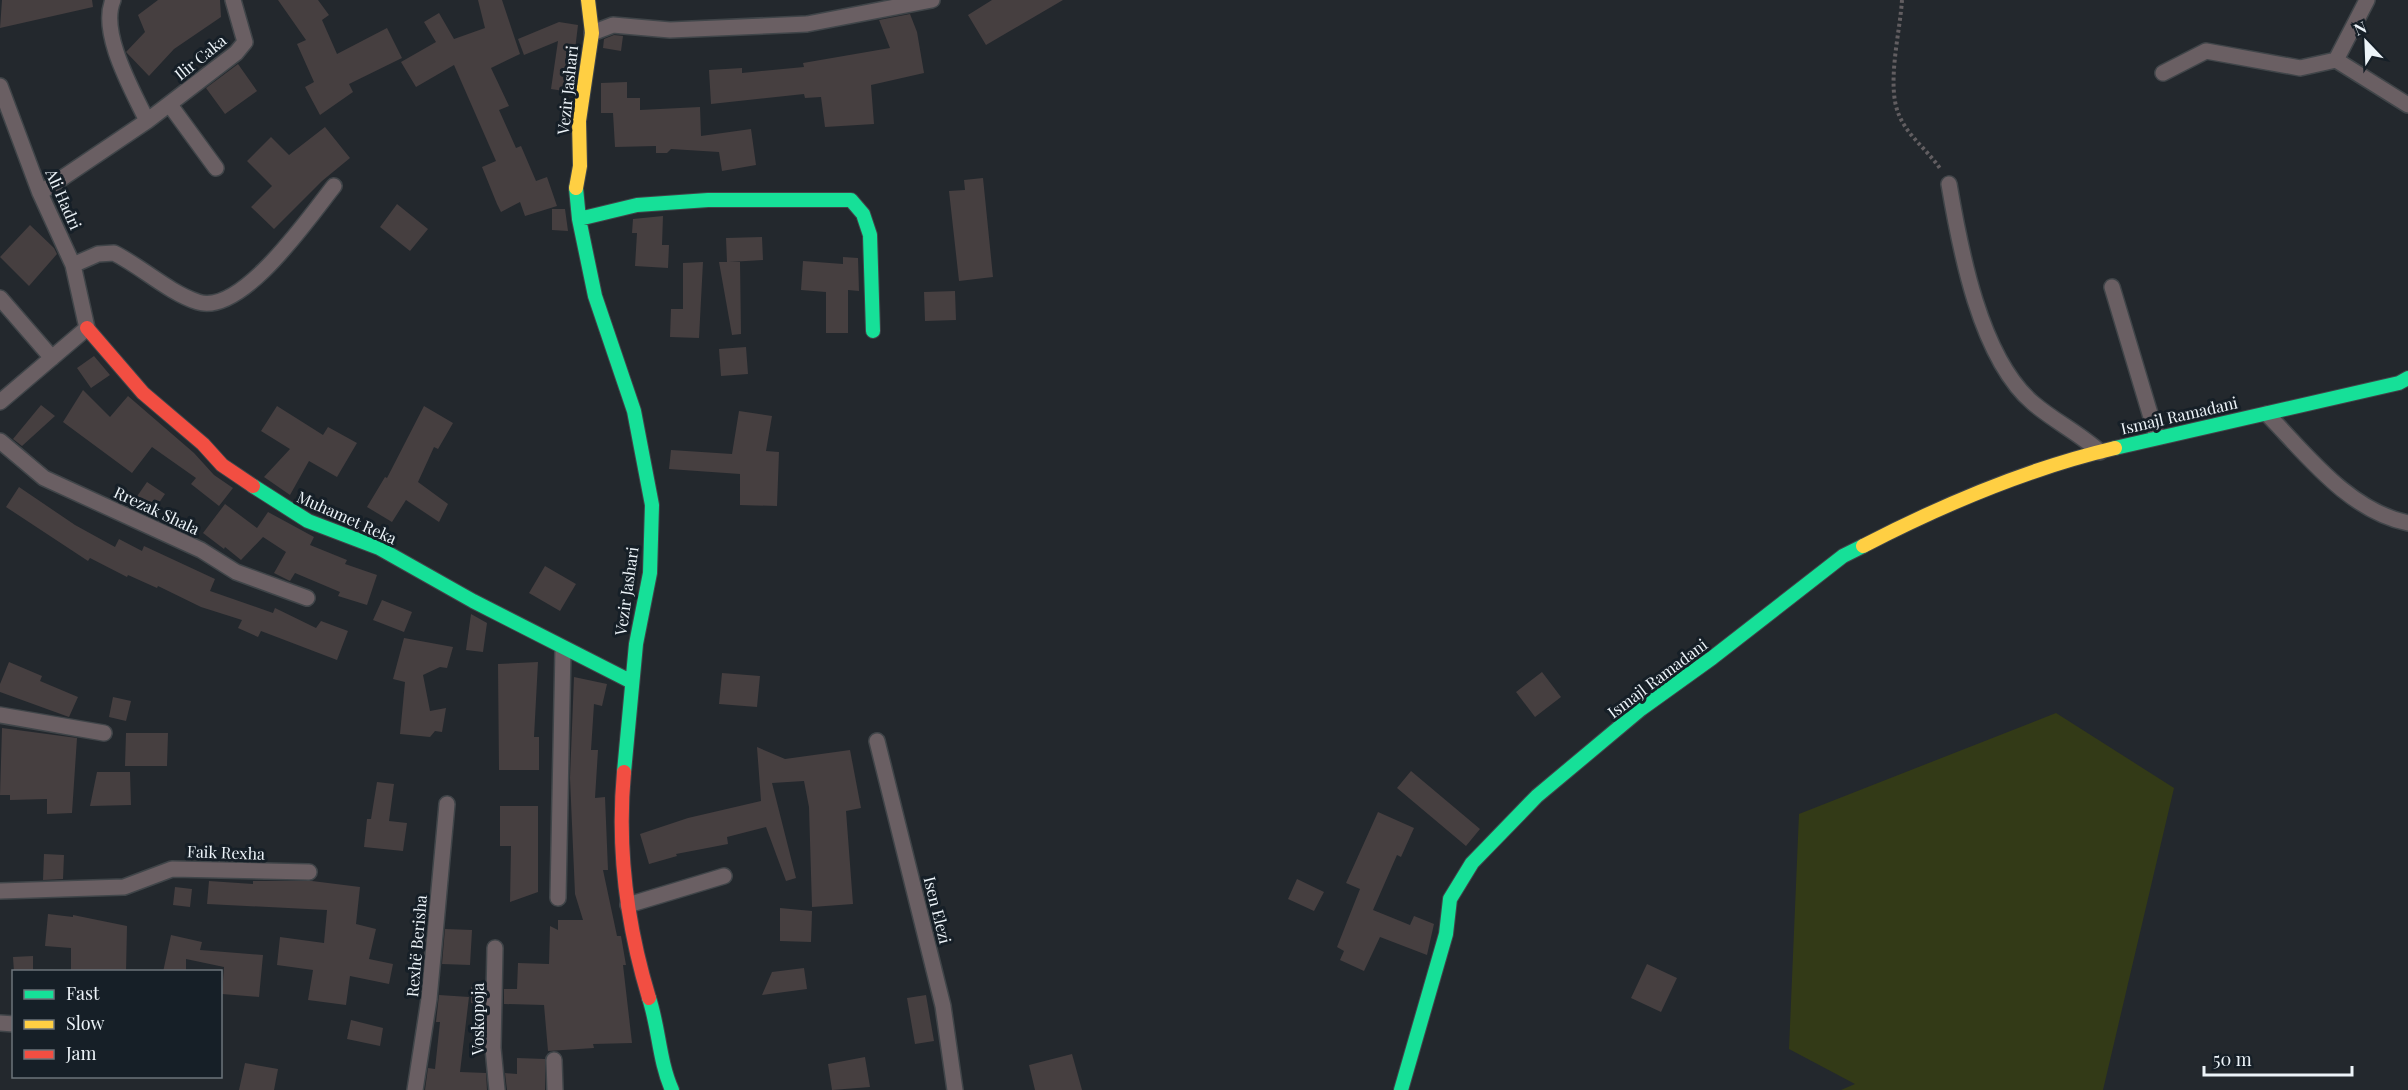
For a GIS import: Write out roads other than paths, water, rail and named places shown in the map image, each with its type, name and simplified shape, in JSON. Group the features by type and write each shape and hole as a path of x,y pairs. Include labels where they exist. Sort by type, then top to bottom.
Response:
{"street":[{"path":"113,0 110,23 121,64 147,121"},
{"name":"Ilir Caka","path":"40,193 170,105 236,53 245,42 233,0"},
{"name":"Vezir Jashari","path":"588,0 592,33 579,121 580,166 576,190 579,219 595,296 634,411 652,505 650,573 632,682 622,792 628,904 639,965 656,1020 663,1070 672,1090"},
{"path":"592,33 613,25 670,30 807,24 932,0"},
{"path":"2336,60 2367,0"},
{"path":"2163,73 2206,51 2300,68 2336,60 2408,105"},
{"name":"Ali Hadri","path":"0,86 40,193 73,265 87,328"},
{"name":"Ilir Caka","path":"170,105 216,168"},
{"path":"1949,184 1959,245 1974,302 2012,381 2033,404 2078,433 2100,452"},
{"path":"73,265 98,254 114,253 199,302 217,302 234,293 268,268 334,186"},
{"path":"579,219 637,205 708,200 851,200 863,214 870,235 873,332"},
{"path":"2112,287 2157,437"},
{"path":"0,298 52,358"},
{"path":"0,402 87,328"},
{"name":"Muhamet Reka","path":"87,328 143,393 203,444 222,465 265,495 308,521 379,548 563,648 632,682"},
{"name":"Ismajl Ramadani","path":"1401,1090 1446,934 1450,899 1472,863 1537,796 1641,709 1712,658 1842,556 1938,507 2003,482 2157,437 2399,383 2408,378"},
{"path":"2267,414 2331,479 2360,504 2397,521 2408,523"},
{"name":"Rrezak Shala","path":"0,441 44,478 201,550 236,572 307,598"},
{"path":"558,898 563,648"},
{"path":"0,715 104,733"},
{"name":"Isen Elezi","path":"877,741 943,1006 955,1090"},
{"name":"Rexhë Berisha","path":"415,1090 429,999 447,804"},
{"name":"Faik Rexha","path":"0,891 124,887 172,869 309,872"},
{"path":"628,904 724,876"},
{"name":"Voskopoja","path":"495,948 493,1048 497,1090"},
{"path":"554,1060 555,1090"}]}
